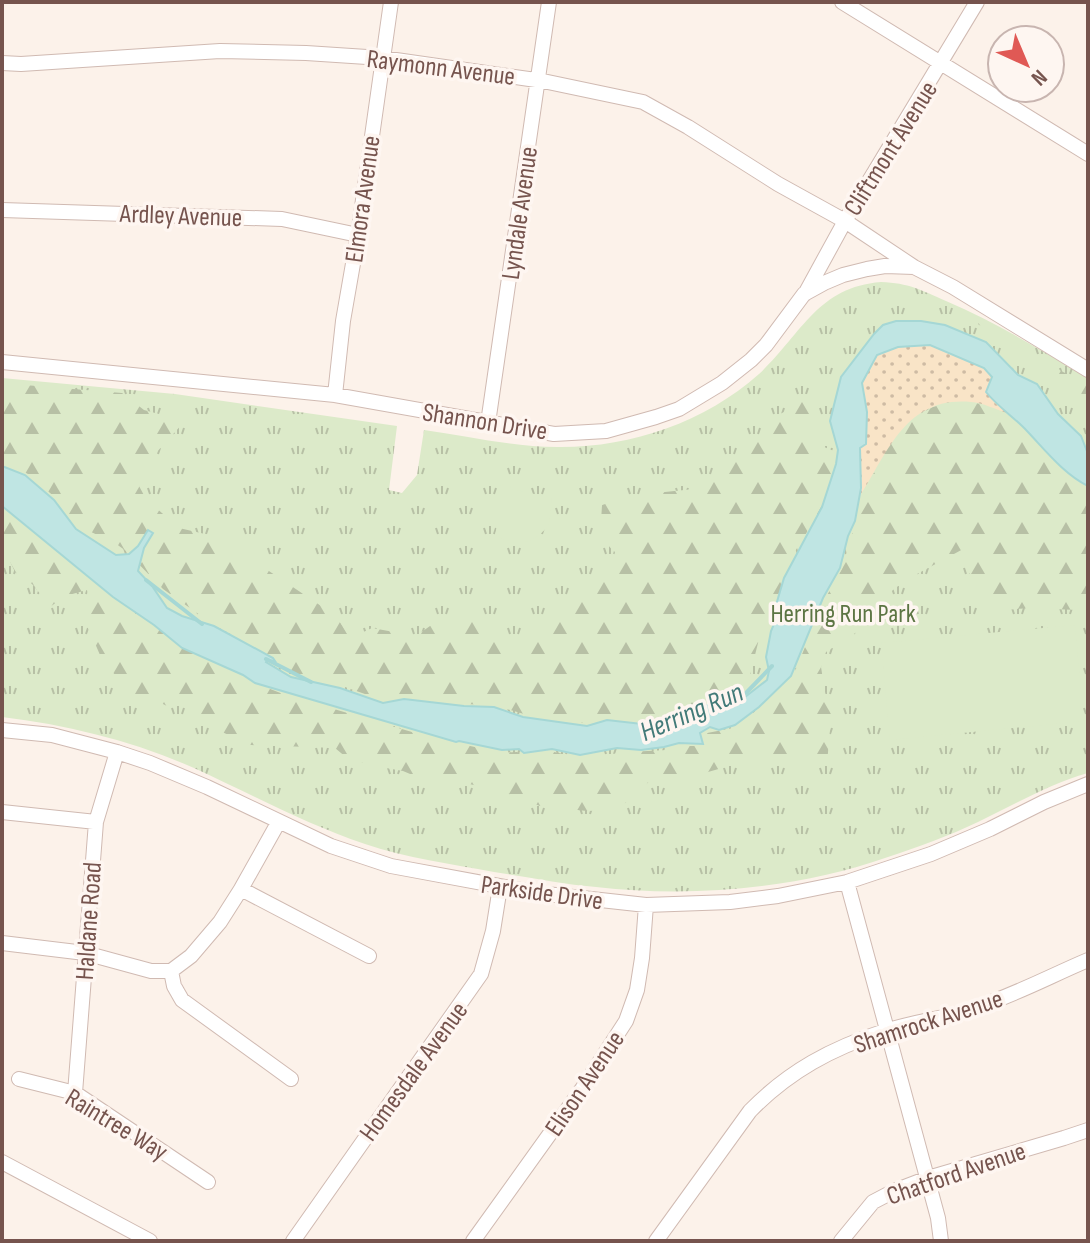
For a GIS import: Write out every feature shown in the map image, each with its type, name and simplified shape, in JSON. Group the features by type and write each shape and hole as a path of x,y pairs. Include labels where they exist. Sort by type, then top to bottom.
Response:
{"street":[{"name":"Elmora Avenue","path":"335,395 343,321 391,2"},
{"name":"Lyndale Avenue","path":"488,423 549,2"},
{"path":"842,2 1088,154"},
{"name":"Cliftmont Avenue","path":"804,294 977,2"},
{"name":"Raymonn Avenue","path":"2,63 251,51 382,58 538,80 643,102 845,221"},
{"name":"Ardley Avenue","path":"2,210 282,219 358,235"},
{"name":"Shannon Drive","path":"845,221 914,267 953,287 1088,370"},
{"name":"Shannon Drive","path":"2,362 335,395 554,434 606,431 679,409 722,383 751,360 784,323 804,294 859,270 885,266 914,267"},
{"name":"Parkside Drive","path":"2,730 52,735 117,752 207,787 331,846 379,863 500,887 646,905 730,902 847,882 931,854 1088,784"},
{"name":"Haldane Road","path":"75,1093 96,822 117,752"},
{"path":"2,812 96,822"},
{"path":"2,943 85,953 151,971 171,971 183,964 210,935 241,889 278,823"},
{"path":"847,882 928,1178 941,1241"},
{"name":"Homesdale Avenue","path":"293,1241 477,981 485,965 500,887"},
{"path":"241,889 369,956"},
{"name":"Elison Avenue","path":"473,1241 582,1089 626,1021 637,990 646,905"},
{"name":"Shamrock Avenue","path":"656,1241 750,1111 794,1072 887,1030 994,1002 1088,960"},
{"path":"171,971 174,986 182,1000 291,1079"},
{"name":"Raintree Way","path":"19,1079 75,1093 208,1182"},
{"name":"Chatford Avenue","path":"841,1241 873,1202 894,1191 1088,1130"},
{"path":"2,1162 150,1241"}],"green space":[{"name":"Herring Run Park","path":"881,282 915,288 965,309 1088,377 1088,773 1046,789 945,837 853,868 744,888 632,890 494,872 381,849 321,827 148,750 76,730 2,717 2,378 175,394 397,426 389,490 402,493 417,475 424,430 557,447 611,443 664,429 714,406 759,374 825,303 859,286"},
{"path":"979,323 1088,384 1088,398 1030,364"},
{"path":"12,384 122,393 144,410 185,421 155,454 139,486 146,499 179,528 218,537 336,616 347,633 357,635 372,628 416,636 430,626 443,626 451,617 462,614 488,631 519,640 553,623 600,585 603,569 613,561 615,552 602,531 602,505 636,495 694,489 757,439 774,417 788,410 806,394 815,401 816,418 811,437 819,445 834,451 836,465 823,506 786,566 768,625 758,643 747,687 736,700 706,702 670,715 641,720 607,717 586,723 566,722 493,705 402,696 382,700 345,687 291,676 274,658 214,625 163,589 126,551 78,526 57,499 28,474 2,462 2,389"},
{"path":"952,402 973,402 1007,413 1054,464 1076,482 1080,490 1088,492 1088,607 1077,610 1031,608 990,611 968,571 971,555 965,548 906,580 884,597 863,628 826,652 821,667 831,714 827,765 789,759 750,760 701,774 652,779 623,805 610,810 540,806 507,793 457,781 422,779 403,771 375,766 347,758 335,748 251,745 206,723 193,709 178,704 167,706 145,695 133,694 103,662 86,624 87,590 65,596 50,607 41,602 42,596 32,584 15,572 2,537 2,506 113,597 182,648 283,694 456,745 502,753 517,752 523,756 554,752 581,758 704,746 702,734 733,728 793,676 825,599 842,569 858,520 862,496 884,453 912,418 933,407"},
{"path":"504,484 512,489 552,498 548,525 533,539 517,542 495,535 503,495 499,487"},
{"path":"1075,625 1084,721 890,740 881,643"}],"sand":[{"path":"930,345 985,368 992,377 988,385 995,403 1007,413 971,402 930,408 902,430 890,445 860,496 860,448 866,444 867,412 862,383 877,355 898,347"}],"water":[{"name":"Herring Run","path":"896,321 945,325 986,342 1018,375 1037,384 1058,414 1081,436 1088,454 1088,486 1063,469 986,392 992,377 984,368 930,345 898,347 877,355 862,383 867,412 866,444 860,448 861,488 855,521 840,568 823,598 791,676 735,725 719,730 710,727 700,733 703,744 679,743 641,750 617,748 580,755 552,749 524,753 519,749 502,750 456,742 255,683 182,648 113,597 2,506 2,466 25,475 54,500 76,529 116,555 129,554 148,530 153,533 144,548 138,571 167,608 214,626 273,658 275,661 266,662 291,677 340,688 383,703 404,699 494,707 523,717 587,726 607,720 642,724 707,705 736,704 767,680 766,657 784,578 822,507 836,464 838,450 830,421 841,377 874,334 883,325"}],"waterway":[{"name":"Herring Run","path":"146,580 202,624"},
{"name":"Herring Run","path":"266,659 311,682"},
{"name":"Herring Run","path":"715,706 746,693 772,666"}]}
